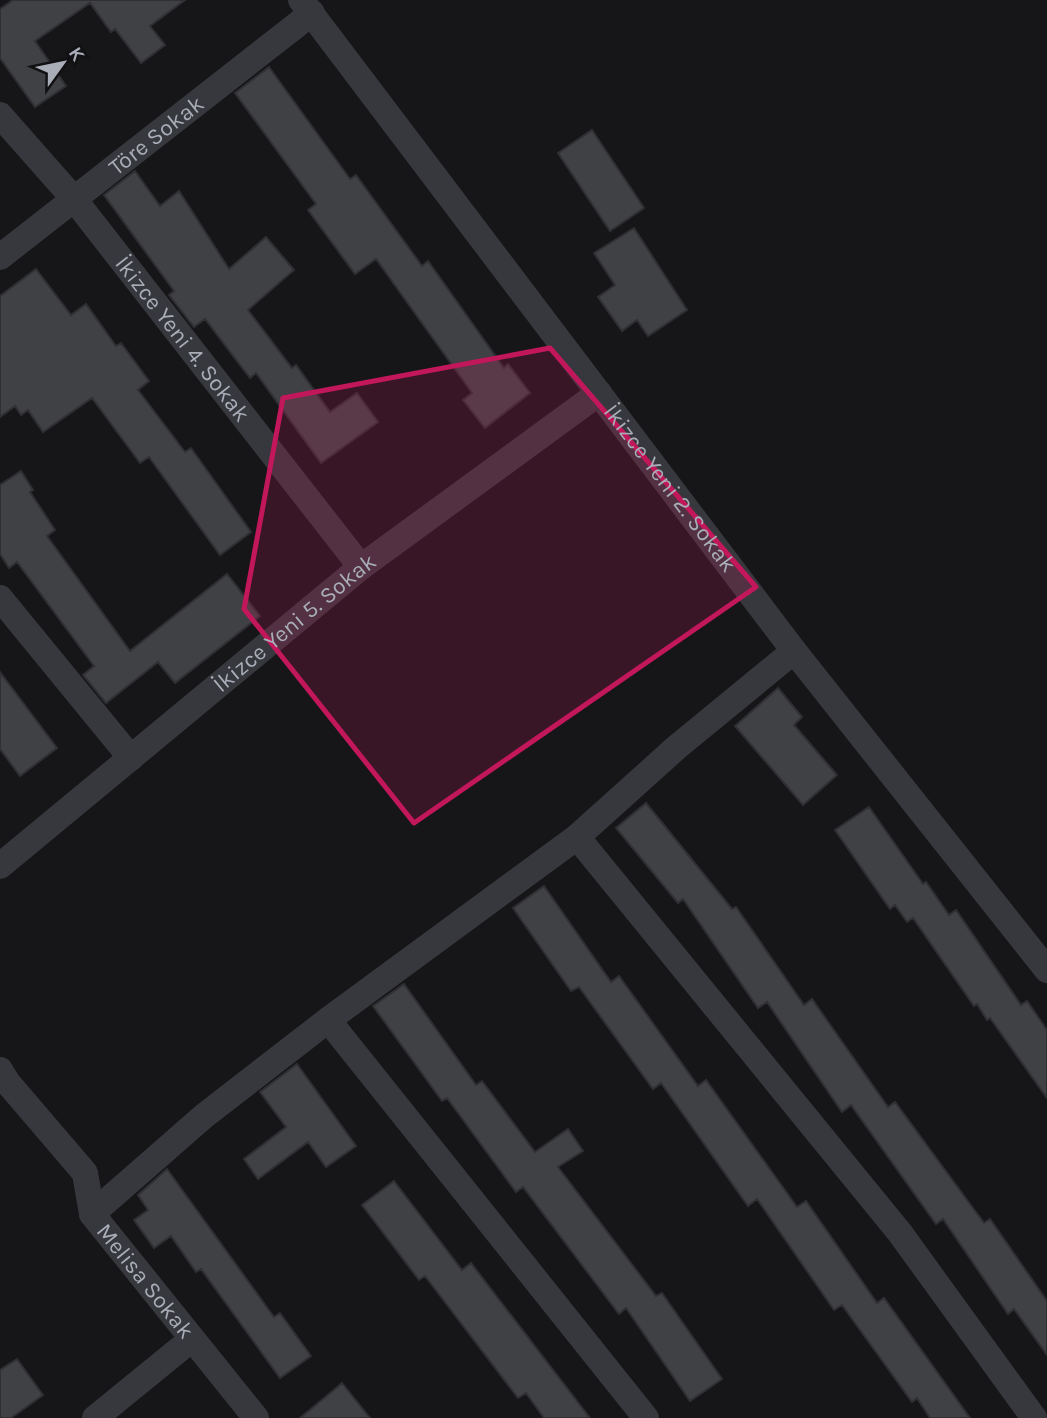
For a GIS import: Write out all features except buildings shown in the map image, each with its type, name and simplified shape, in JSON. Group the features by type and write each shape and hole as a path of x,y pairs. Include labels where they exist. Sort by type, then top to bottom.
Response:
{"street":[{"name":"Töre Sokak","path":"0,257 307,6"},
{"name":"İkizce Yeni 2. Sokak","path":"307,6 794,651 1047,970"},
{"name":"İkizce Yeni 4. Sokak","path":"0,114 74,199 361,567"},
{"name":"İkizce Yeni 5. Sokak","path":"0,866 361,567 599,393"},
{"path":"0,598 131,758"},
{"path":"92,1214 204,1116 328,1020 577,837 677,747 794,651"},
{"path":"577,837 900,1233 1034,1418"},
{"path":"328,1020 646,1418"},
{"name":"Melisa Sokak","path":"0,1070 8,1083 85,1173 92,1214 256,1418"},
{"path":"95,1418 192,1339"}],"highlighted area":[{"path":"550,348 756,587 414,823 244,609 283,398"}]}
